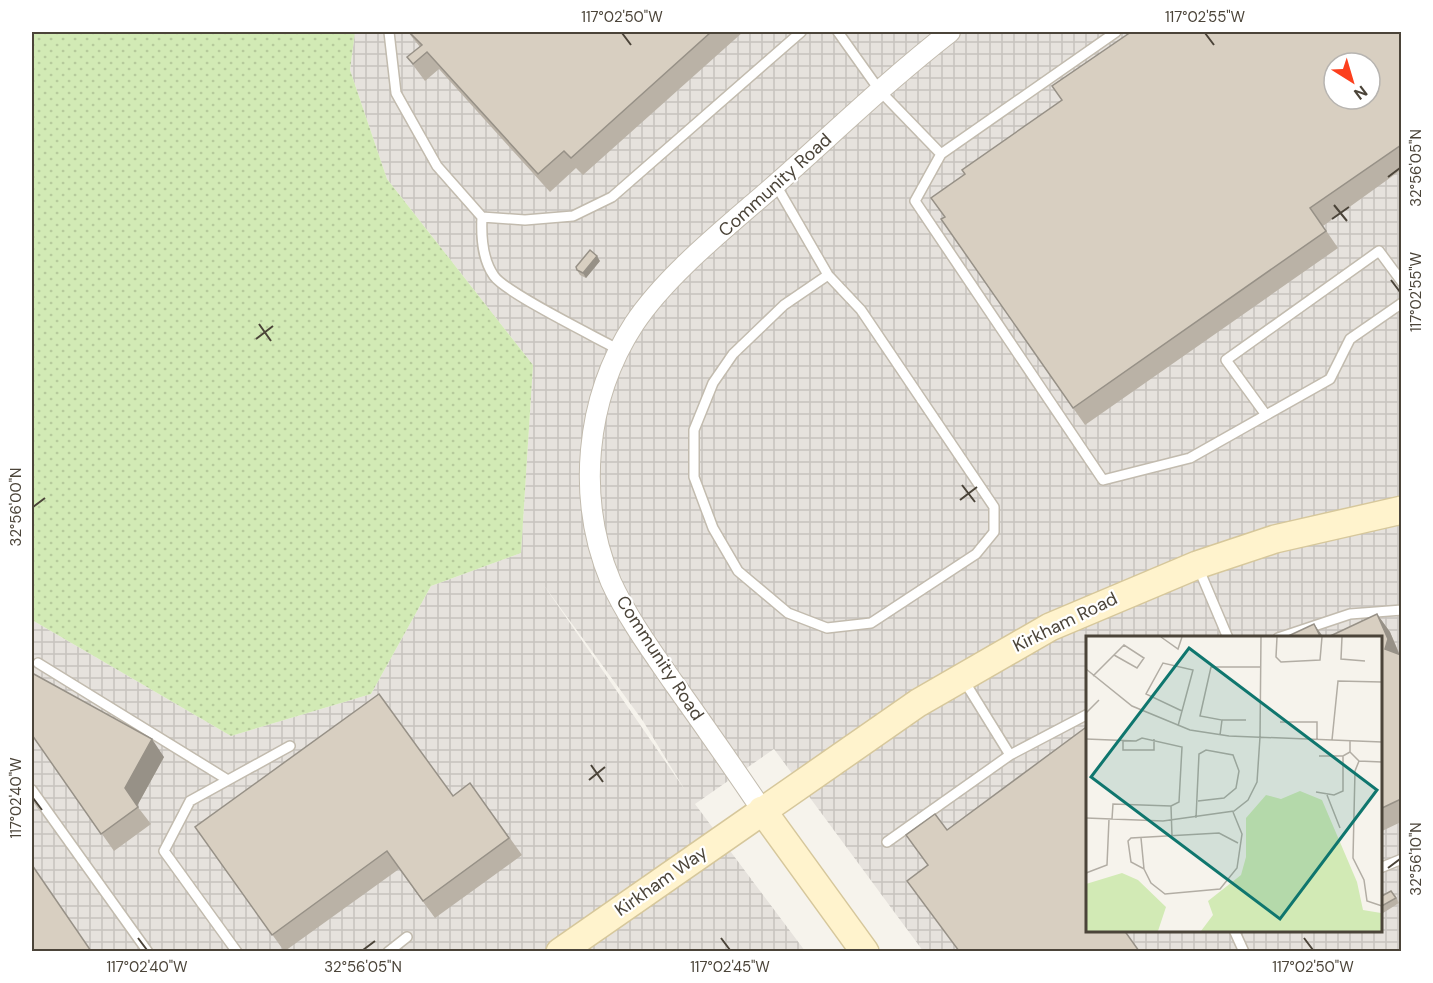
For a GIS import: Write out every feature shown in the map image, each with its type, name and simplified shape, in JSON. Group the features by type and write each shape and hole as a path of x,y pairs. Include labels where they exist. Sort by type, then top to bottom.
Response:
{"main road":[{"name":"Kirkham Road","path":"762,810 918,703 1050,627 1197,564 1275,539 1401,510"},
{"name":"Kirkham Way","path":"560,951 762,810"},
{"name":"Community Road","path":"762,810 866,951"}],"street":[{"name":"Community Road","path":"762,810 643,638 611,581 592,516 589,461 598,403 619,350 635,322 665,287 880,91 950,32"}],"lane":[{"path":"389,32 396,93 438,166 482,217 481,242 495,277 530,300 619,350"},
{"path":"482,217 525,220 573,216 612,197 801,32"},
{"path":"838,32 880,91 941,154"},
{"path":"1116,32 941,154 915,201 1103,480 1190,458 1330,379 1350,339 1401,303"},
{"path":"776,185 828,275 861,310 993,507 994,532 976,554 871,623 827,628 788,612 738,571 713,528 694,477 694,430 713,383 733,354 784,305 828,275"},
{"path":"1266,415 1226,360 1379,251 1401,282"},
{"path":"1197,564 1227,636"},
{"path":"1284,636 1350,614 1401,609"},
{"path":"38,663 228,780"},
{"path":"962,677 1010,755"},
{"path":"887,842 1010,755 1086,715"},
{"path":"237,951 164,851 190,801 290,746"},
{"path":"32,790 148,951"},
{"path":"1382,867 1401,859"},
{"path":"1235,932 1244,951"},
{"path":"388,951 407,937"}],"shaded area":[{"path":"355,32 1401,32 1401,951 923,951 774,749 695,804 805,951 32,951 32,620 231,736 371,694 431,586 521,553 533,365 387,179 350,70","holes":["543,584 643,721 685,790"]}],"green space":[{"path":"32,32 355,32 350,70 387,179 533,365 521,553 431,586 371,694 231,736 32,620"}],"building":[{"path":"409,32 711,32 571,158 564,151 538,174 427,52 413,64 407,57 422,45"},
{"path":"1131,32 1401,32 1401,145 1310,208 1326,231 1073,408 941,219 945,217 931,198 965,174 962,170 1062,100 1052,86"},
{"path":"590,250 597,256 583,273 576,267"},
{"path":"1377,614 1388,639 1385,649 1401,655 1401,799 1382,808 1382,636 1330,636"},
{"path":"1314,624 1320,636 1288,636"},
{"path":"32,673 152,739 125,788 138,807 101,834 32,735"},
{"path":"379,694 453,796 470,783 509,838 423,901 387,851 272,935 195,827"},
{"path":"1085,728 1086,932 1125,932 1139,951 959,951 907,881 928,865 906,835 935,814 947,830"},
{"path":"32,865 91,951 32,951"},
{"path":"1391,891 1396,898 1382,906 1382,896"}]}
